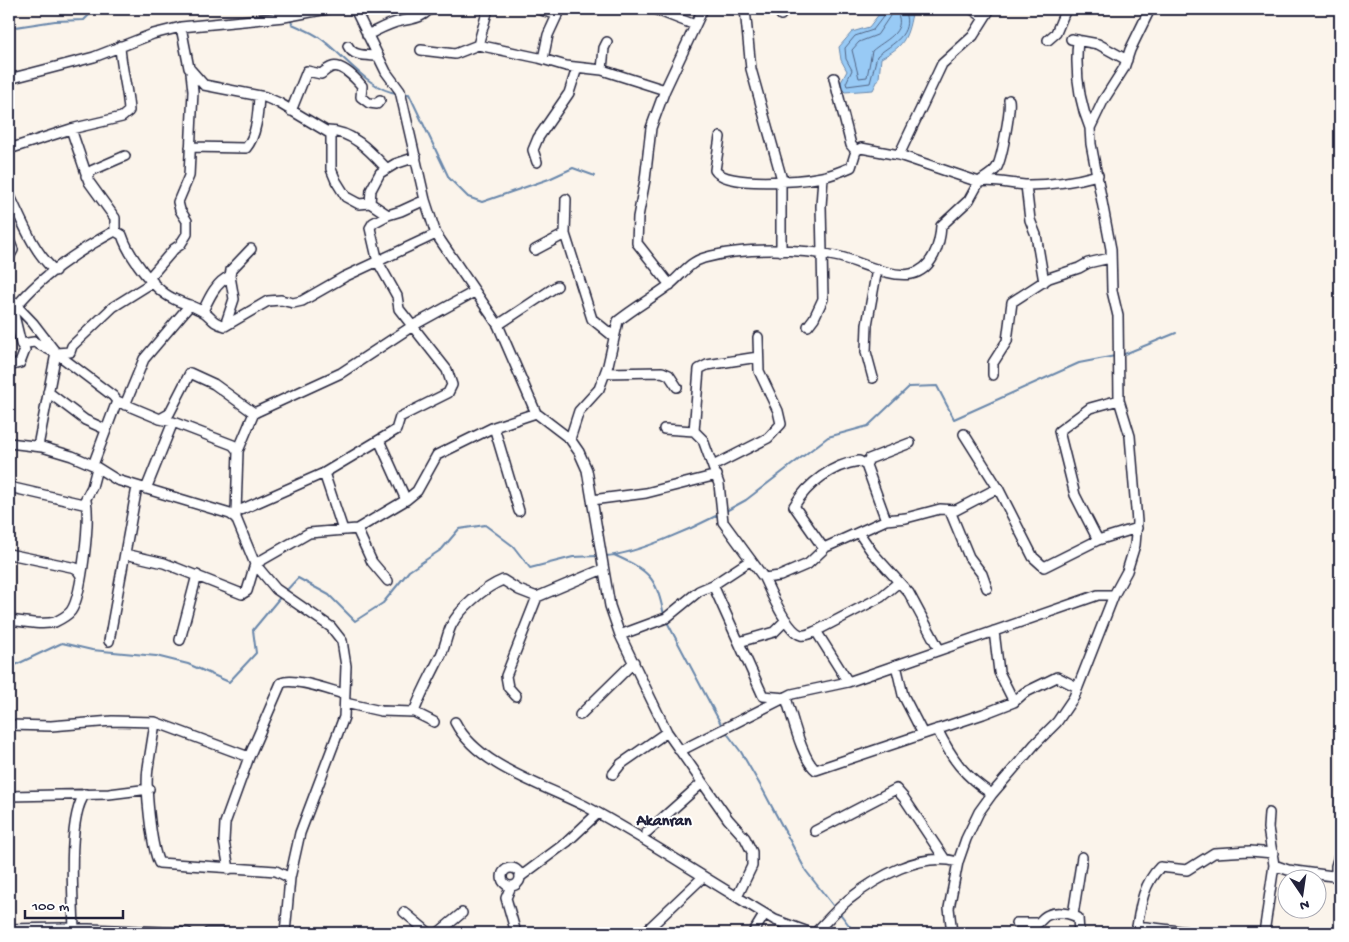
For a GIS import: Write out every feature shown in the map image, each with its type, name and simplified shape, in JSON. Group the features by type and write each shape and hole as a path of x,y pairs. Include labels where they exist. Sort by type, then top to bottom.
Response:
{"street":[{"path":"9,79 94,56 181,26 300,15 327,9"},
{"path":"357,9 366,34 400,95 425,200 436,234 498,325 536,413 570,439 579,452 587,470 610,606 620,635 667,732 728,819 745,838 752,852 752,866 737,897"},
{"path":"366,34 402,21 410,21 422,17 430,9"},
{"path":"478,45 488,9"},
{"path":"538,9 559,12 548,35 543,59"},
{"path":"654,9 695,25"},
{"path":"670,285 637,243 638,217 646,180 651,128 665,90 703,9"},
{"path":"745,9 751,69 774,147 781,182 781,251"},
{"path":"972,9 983,18"},
{"path":"899,155 942,64 973,36 990,9"},
{"path":"1048,40 1056,33 1066,9"},
{"path":"1090,128 1103,101 1124,68 1150,9"},
{"path":"56,353 70,352 72,346 113,307 151,280 187,234 187,221 180,210 178,202 189,176 193,91 181,26"},
{"path":"952,933 949,908 958,862 966,839 979,812 992,794 1035,744 1058,722 1074,697 1114,595 1128,571 1137,528 1130,436 1119,400 1118,316 1112,291 1111,249 1091,144 1090,128 1083,112 1076,75 1074,39 1098,44 1127,60"},
{"path":"602,70 604,48 607,42"},
{"path":"421,50 455,54 478,45 577,68 602,70 665,90"},
{"path":"9,149 71,129 122,117 128,111 128,96 121,68 120,46"},
{"path":"348,46 350,51 356,54 378,56"},
{"path":"291,110 307,71 321,74 331,67 339,67 355,77 362,86 361,97 369,103 377,104 380,100"},
{"path":"537,162 533,150 538,138 569,93 577,68"},
{"path":"191,73 204,85 259,96 279,103 328,131 331,134 332,141 331,169 346,197 359,204 370,203 388,214"},
{"path":"834,78 850,146 856,151"},
{"path":"190,147 246,148 250,143 258,115 259,96"},
{"path":"570,439 579,411 599,389 618,321 670,285 680,274 702,258 727,254 781,251 822,254 877,269 909,274 924,267 933,258 940,239 941,226 969,200 979,182 997,168 1004,146 1006,122 1010,108 1009,100"},
{"path":"71,129 86,176 114,218 115,230 122,235 126,247 151,280 170,297 203,311 213,322 225,326 268,301 281,300 293,303 302,300 344,276 436,234"},
{"path":"328,131 342,131 373,154 387,169"},
{"path":"720,137 715,170 718,174 732,179 781,182 823,177 851,167 856,151 861,148 899,155 979,182 996,180 1026,185 1052,185 1098,176"},
{"path":"86,176 93,170 125,156"},
{"path":"370,203 371,190 380,173 395,164 416,158"},
{"path":"808,326 823,299 823,177"},
{"path":"1026,185 1030,220 1036,235 1044,282"},
{"path":"9,194 44,261 55,272"},
{"path":"566,199 565,234 592,319 613,336"},
{"path":"9,442 38,446 95,466 117,480 236,515 324,473 396,430 400,417 448,393 452,385 447,370 414,325 399,309 397,296 378,262 370,228 373,223 388,214 401,212 425,200"},
{"path":"9,217 18,213"},
{"path":"13,310 29,292 55,272 65,261 115,230"},
{"path":"535,250 565,234"},
{"path":"9,240 13,250 9,257"},
{"path":"225,326 234,299 230,276 231,270 251,249"},
{"path":"993,376 993,364 1007,341 1010,304 1044,282 1088,263 1110,258"},
{"path":"873,378 866,352 867,325 877,269"},
{"path":"203,311 215,289 223,279 230,276"},
{"path":"498,325 557,286"},
{"path":"285,933 290,878 300,833 320,776 341,730 346,666 342,641 331,627 283,594 255,564 236,515 238,451 254,413 341,373 414,325 474,292"},
{"path":"9,298 21,344 25,350 20,364 9,366"},
{"path":"9,620 56,622 71,611 80,587 87,525 86,501 105,429 144,359 190,306"},
{"path":"13,310 33,323 56,353 38,446"},
{"path":"592,500 646,493 715,470 768,438 782,424 778,411 759,371 758,337"},
{"path":"21,344 34,342 56,353 121,403 233,445 238,451"},
{"path":"694,431 699,369 707,365 758,357"},
{"path":"605,373 662,372 668,375 677,387"},
{"path":"160,419 169,414 190,373 214,384 254,413"},
{"path":"48,392 85,420 105,429"},
{"path":"1098,540 1075,495 1059,431 1090,408 1119,400"},
{"path":"125,554 164,563 242,594 247,591 255,564 309,533 357,530 406,500 417,491 437,455 494,427 536,413"},
{"path":"110,641 125,554 141,488 173,422"},
{"path":"494,427 519,511"},
{"path":"664,429 694,431 703,440 715,470 722,522 764,578 786,620 796,633 803,635 816,631 881,597 900,582"},
{"path":"964,434 998,488 1033,557 1044,567 1098,540 1137,528"},
{"path":"379,440 406,500"},
{"path":"866,465 869,459 910,443"},
{"path":"824,549 794,506 808,486 818,478 848,463 859,461 866,465 886,520"},
{"path":"324,473 342,530"},
{"path":"9,487 83,504 86,501"},
{"path":"764,578 780,576 808,564 824,549 886,520 940,509 950,511 998,488"},
{"path":"950,511 969,557 982,574 987,588"},
{"path":"357,530 372,562 388,581"},
{"path":"859,532 872,552 909,593 939,649"},
{"path":"9,554 76,568 80,574"},
{"path":"516,696 508,687 506,676 537,597 602,560"},
{"path":"620,635 666,618 699,591 713,585 751,560"},
{"path":"180,640 197,575"},
{"path":"414,712 423,688 441,657 452,625 473,599 491,584 502,580 519,590 537,597"},
{"path":"713,585 763,696 786,698"},
{"path":"680,752 792,694 848,682 1098,595 1114,595"},
{"path":"739,642 774,632 786,620"},
{"path":"816,631 848,682"},
{"path":"994,631 999,672 1014,702"},
{"path":"580,715 634,662"},
{"path":"896,665 903,695 922,734"},
{"path":"786,698 804,750 812,767 816,770 983,714 1014,702 1024,693 1057,677 1077,687"},
{"path":"229,869 224,841 225,823 249,757 282,683 286,681 295,682 382,711 414,712 434,722"},
{"path":"9,725 51,726 112,721 155,722 249,757"},
{"path":"155,722 153,747 148,770 152,844 158,864 276,871 290,878"},
{"path":"455,722 468,742 495,762 597,814 764,915 811,933"},
{"path":"937,729 947,748 970,780 992,794"},
{"path":"613,774 621,764 667,732"},
{"path":"647,832 702,783"},
{"path":"9,796 115,794 149,789"},
{"path":"815,831 896,789 944,858"},
{"path":"67,930 77,806 84,794"},
{"path":"1264,933 1274,865 1268,828 1269,813"},
{"path":"516,933 506,898 511,886 520,882 520,877 567,842 597,814"},
{"path":"1196,933 1136,930 1142,897 1154,873 1160,867 1187,870 1214,853 1224,851 1273,853"},
{"path":"1327,876 1336,866 1340,853"},
{"path":"1073,915 1082,857"},
{"path":"815,933 848,900 886,876 912,864 944,858 958,862"},
{"path":"1274,865 1288,870 1338,877 1336,866"},
{"path":"511,886 503,881 505,871 514,869 520,877"},
{"path":"644,933 703,877"},
{"path":"404,912 429,933"},
{"path":"1016,923 1038,923 1046,915 1054,913 1073,915 1078,918 1079,933"},
{"path":"438,933 462,914"},
{"path":"753,933 764,915"},
{"path":"9,929 188,933"},
{"path":"208,933 223,933"}],"water":[{"path":"883,9 907,9 912,14 906,36 899,46 881,58 879,78 873,90 845,92 839,86 847,71 841,60 839,47 852,32 869,27"}],"waterway":[{"path":"9,28 55,21 84,20 95,9"},
{"path":"290,18 292,24 320,38 367,79 387,91 397,93"},
{"path":"404,94 409,94 449,178 468,197 482,202 549,179 573,168 595,176"},
{"path":"1122,355 1176,333"},
{"path":"726,511 746,500 828,437 868,426 909,387 937,386 954,419 1079,363 1115,356"},
{"path":"605,556 647,546 720,514"},
{"path":"285,592 298,578 329,595 355,621 383,603 409,571 442,549 459,529 485,525 513,546 530,568 573,557 598,556"},
{"path":"614,555 644,571 658,592 664,615"},
{"path":"9,668 62,643 92,650 156,656 188,664 229,682 256,653 253,630 282,595"},
{"path":"666,620 722,726"},
{"path":"726,732 741,752 763,790 806,871 835,908"},
{"path":"838,911 855,933"}],"district":[{"name":"Akanran","path":"664,819"}]}
